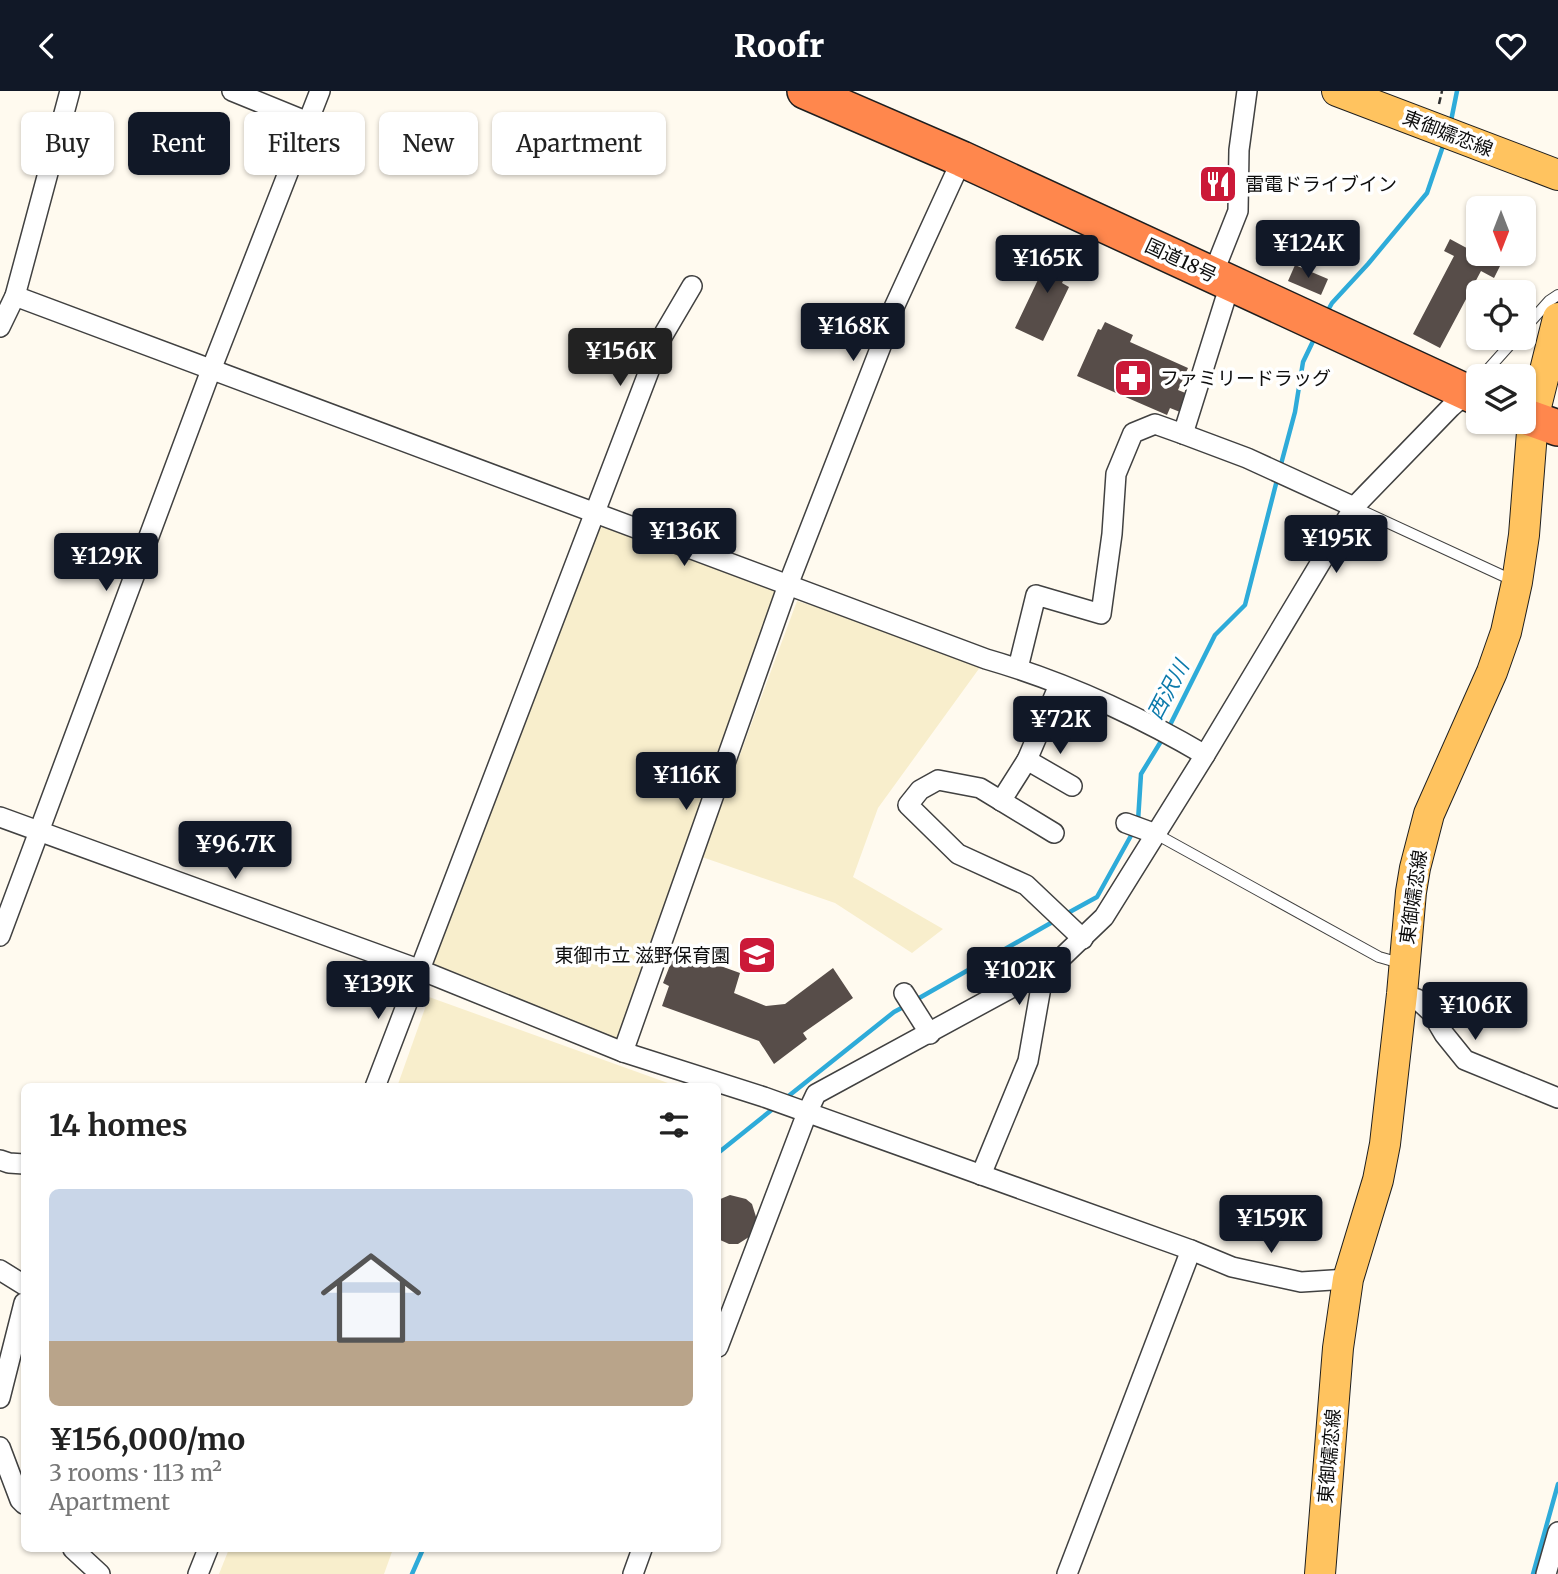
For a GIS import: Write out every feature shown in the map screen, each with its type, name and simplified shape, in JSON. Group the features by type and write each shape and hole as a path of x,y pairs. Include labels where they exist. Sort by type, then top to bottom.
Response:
{"highway":[{"name":"国道18号","path":"805,91 962,159 1219,287 1466,383"}],"main road":[{"name":"東御嬬恋線","path":"1337,91 1558,175"},
{"name":"東御嬬恋線","path":"1320,1574 1338,1348 1348,1279 1378,1180 1385,1144 1410,893 1429,814 1502,645 1517,582 1538,421 1558,318"}],"street":[{"path":"0,327 15,296 70,91"},
{"path":"232,91 283,112"},
{"path":"312,112 320,91"},
{"path":"1183,434 1238,211 1238,150 1247,91"},
{"path":"623,1052 788,585 883,341 885,327 962,159"},
{"path":"0,936 211,370 287,175"},
{"path":"376,1083 662,337 692,286"},
{"path":"15,296 986,659 1018,668 1157,726 1205,755"},
{"path":"721,1338 799,1111 816,1094 1055,964 1104,917 1151,832 1205,755 1354,507 1466,398"},
{"path":"1018,668 1036,595 1101,614 1112,534 1115,474 1133,433 1154,424 1247,458 1354,507"},
{"path":"1001,801 1027,760 1059,685"},
{"path":"1027,760 1072,786"},
{"path":"1054,833 980,788 938,780 920,790 908,805 958,855 1026,885 1083,939"},
{"path":"0,817 418,969 623,1052 720,1083"},
{"path":"1126,823 1151,832"},
{"path":"981,1175 1028,1061 1044,970"},
{"path":"904,993 930,1034"},
{"path":"1402,994 1416,999 1431,1011 1455,1050 1465,1060 1558,1098"},
{"path":"721,1083 1191,1250 1232,1267 1301,1282 1348,1279"},
{"path":"1067,1574 1191,1250"},
{"path":"0,1270 21,1283"},
{"path":"0,1398 21,1315"},
{"path":"0,1447 21,1501"},
{"path":"1546,1574 1558,1532"},
{"path":"76,1552 100,1574"},
{"path":"198,1574 207,1552"},
{"path":"633,1574 641,1552"}],"lane":[{"path":"1536,315 1549,300 1558,295"},
{"path":"1495,364 1506,350"},
{"path":"1354,507 1517,582"},
{"path":"1151,832 1379,957 1404,964"}],"shaded area":[{"path":"593,513 788,585 623,1052 418,969"},
{"path":"797,601 986,659 878,808 853,877 943,929 912,953 835,903 702,857"},
{"path":"429,997 668,1083 398,1083"},
{"path":"228,1552 392,1552 384,1574 219,1574"}],"building":[{"path":"1450,239 1466,248 1466,266 1500,266 1494,278 1481,271 1476,280 1466,280 1466,299 1440,348 1413,334 1454,256 1444,251"},
{"path":"1055,244 1076,254 1062,283 1069,287 1043,341 1015,328"},
{"path":"1295,265 1328,279 1321,295 1288,281"},
{"path":"1105,322 1133,335 1130,342 1188,368 1178,390 1188,394 1180,412 1170,408 1167,415 1077,376 1098,329 1101,330"},
{"path":"676,950 740,973 734,993 766,1006 785,1004 833,968 853,998 803,1033 807,1039 774,1064 759,1041 662,1006 669,986 663,983"},
{"path":"730,1195 746,1199 752,1204 757,1220 752,1235 738,1244 721,1240 721,1199"}],"waterway":[{"name":"西沢川","path":"1451,121 1457,91"},
{"name":"西沢川","path":"1327,312 1427,193 1444,143"},
{"name":"西沢川","path":"1280,468 1295,412 1303,362 1316,335"},
{"name":"西沢川","path":"1169,727 1215,635 1245,605 1278,476"},
{"name":"西沢川","path":"1138,821 1141,774 1163,738"},
{"name":"西沢川","path":"1066,914 1097,897 1133,832"},
{"name":"西沢川","path":"914,1001 1056,920"},
{"name":"西沢川","path":"786,1098 894,1012 907,1005"},
{"name":"西沢川","path":"721,1151 774,1108"},
{"path":"1533,1574 1558,1484"},
{"name":"西沢川","path":"412,1574 422,1552"}],"place":[{"name":"雷電ドライブイン","path":"1218,184"},
{"name":"ファミリードラッグ","path":"1133,378"},
{"name":"東御市立 滋野保育園","path":"757,955"}]}
